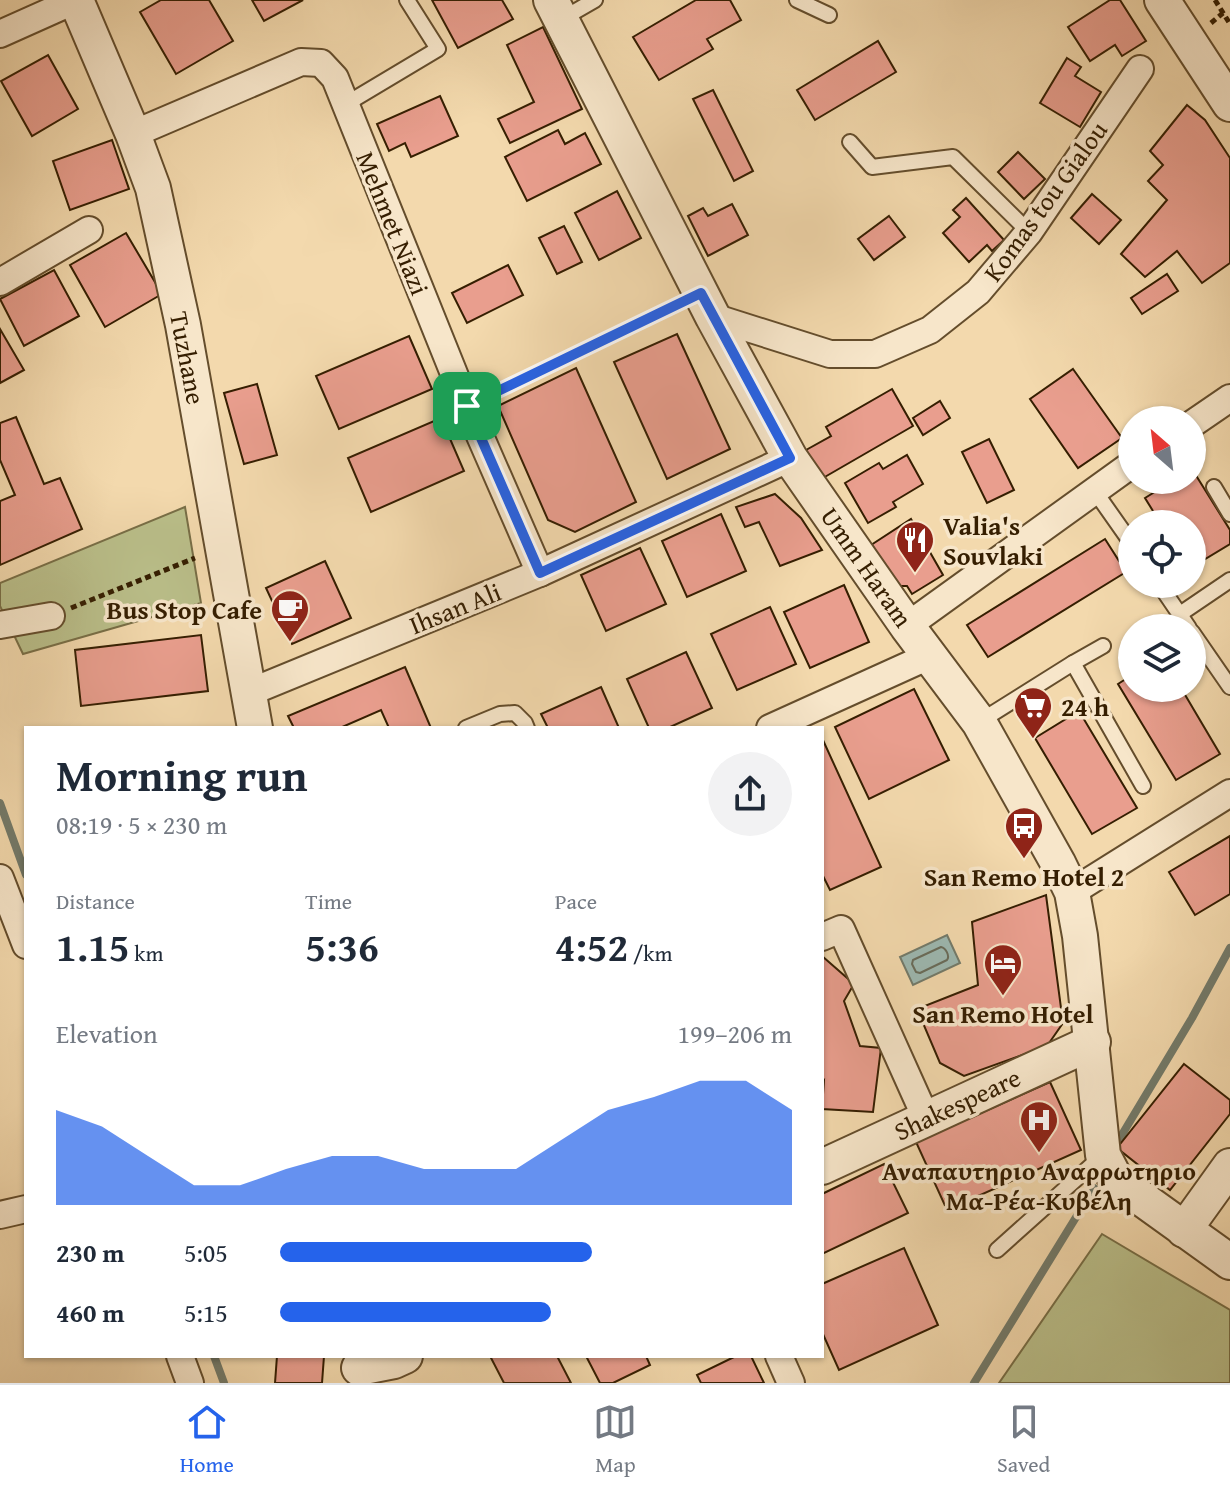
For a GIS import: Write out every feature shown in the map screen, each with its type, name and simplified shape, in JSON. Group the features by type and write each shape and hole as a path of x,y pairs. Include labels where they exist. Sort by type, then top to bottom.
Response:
{"street":[{"path":"0,34 76,0"},
{"name":"Tuzhane","path":"76,0 153,188 183,325 255,726"},
{"path":"1162,0 1230,104"},
{"name":"Umm Haram","path":"556,10 707,305 790,458 907,626 979,722 1072,892 1093,1042 1103,1155"},
{"name":"Mehmet Niazi","path":"133,134 301,62 321,63 335,78 467,406 540,573"},
{"name":"Komas tou Gialou","path":"707,305 830,354 875,354 930,330 978,292 1029,232 1140,69"},
{"path":"0,282 89,230"},
{"path":"1206,414 1230,398"},
{"name":"Ihsan Ali","path":"248,693 540,573 790,458"},
{"path":"907,626 1118,474"},
{"path":"0,625 51,616"},
{"path":"774,726 929,656"},
{"path":"1072,892 1230,793"},
{"path":"0,878 24,940"},
{"path":"824,936 841,929 926,1118"},
{"name":"Shakespeare","path":"824,1166 1093,1042"},
{"path":"1103,1155 1116,1180 1230,1262"},
{"path":"1184,1230 1230,1166"},
{"path":"0,1215 24,1209"},
{"path":"181,1358 190,1383"},
{"path":"359,1369 401,1358"},
{"path":"780,1358 791,1383"}],"lane":[{"path":"346,104 438,49 407,0"},
{"path":"556,10 595,0"},
{"path":"797,0 829,15"},
{"path":"850,142 872,167 953,157 1029,232"},
{"path":"1214,487 1230,514"},
{"path":"1094,490 1118,524"},
{"path":"1169,598 1180,614 1230,580"},
{"path":"979,722 1103,646"},
{"path":"1206,652 1230,687"},
{"path":"1073,663 1143,786"},
{"path":"471,726 500,714 515,713 525,726"},
{"path":"997,1250 1103,1155"}],"path":[{"path":"1215,0 1230,24"},
{"path":"467,406 707,305"},
{"path":"51,616 222,547"}],"green space":[{"path":"185,507 201,603 23,654 0,606 0,583"},
{"path":"1102,1234 1230,1310 1230,1383 999,1383"}],"water":[{"path":"947,935 960,963 913,985 900,957"}],"building":[{"path":"161,0 209,0 233,41 176,74 140,12"},
{"path":"252,0 303,0 264,21"},
{"path":"432,0 502,0 513,19 458,48"},
{"path":"696,0 730,0 741,20 707,39 713,49 659,80 633,37"},
{"path":"1110,0 1120,0 1146,41 1122,56 1115,45 1090,61 1068,27"},
{"path":"543,27 582,109 510,143 498,119 534,102 507,45"},
{"path":"878,41 896,72 815,120 797,90"},
{"path":"48,55 78,109 32,136 1,81"},
{"path":"1067,58 1081,67 1075,76 1101,92 1080,127 1040,103"},
{"path":"713,90 753,171 734,181 693,99"},
{"path":"440,96 458,136 411,157 405,143 389,151 377,124"},
{"path":"1187,105 1205,120 1230,158 1230,263 1202,283 1177,251 1145,277 1121,254 1167,200 1148,181 1163,165 1150,151"},
{"path":"558,130 565,144 585,133 601,164 527,201 505,157"},
{"path":"112,140 129,189 70,210 53,161"},
{"path":"1018,152 1045,179 1024,199 998,172"},
{"path":"617,191 641,238 599,260 575,213"},
{"path":"1092,194 1121,220 1099,244 1071,218"},
{"path":"966,198 1004,240 992,251 987,245 969,262 943,233 960,217 953,210"},
{"path":"732,204 748,235 708,256 688,216 703,208 708,216"},
{"path":"889,216 905,237 874,260 858,239"},
{"path":"564,226 582,262 557,274 539,238"},
{"path":"126,233 162,294 105,327 70,265"},
{"path":"508,265 523,295 467,323 452,293"},
{"path":"54,270 79,316 24,346 0,299"},
{"path":"1167,274 1178,291 1142,314 1131,298"},
{"path":"0,329 24,370 0,383"},
{"path":"677,334 730,449 667,479 614,362"},
{"path":"409,336 432,389 339,429 316,376"},
{"path":"576,368 636,502 575,532 548,520 498,406"},
{"path":"1073,369 1118,432 1118,441 1078,468 1030,399"},
{"path":"257,384 277,455 244,464 224,393"},
{"path":"892,389 913,426 823,478 806,450 831,436 826,427"},
{"path":"940,401 950,418 923,435 913,418"},
{"path":"16,417 44,484 60,478 82,529 0,565 0,501 15,495 0,460 0,423"},
{"path":"441,418 464,471 371,512 348,458"},
{"path":"989,439 1014,490 987,503 962,452"},
{"path":"907,455 923,484 893,502 896,507 868,523 845,483 879,463 883,469"},
{"path":"1206,491 1230,530 1230,544 1206,559 1206,510 1152,510 1145,498 1151,494 1206,494"},
{"path":"775,494 801,518 822,550 780,566 759,522 745,527 736,507"},
{"path":"721,514 746,571 687,597 662,541"},
{"path":"911,519 943,575 912,594 907,586 891,586 868,547"},
{"path":"1105,539 1118,559 1118,577 988,657 967,625"},
{"path":"640,548 666,604 606,631 581,575"},
{"path":"325,561 351,618 292,644 266,588"},
{"path":"844,585 869,642 810,668 784,612"},
{"path":"770,607 796,664 737,690 711,634"},
{"path":"201,635 208,691 81,706 75,650"},
{"path":"686,652 712,708 672,726 648,726 627,679"},
{"path":"405,667 430,726 388,726 381,710 345,726 293,726 288,716"},
{"path":"601,687 618,726 547,726 541,714"},
{"path":"914,689 949,760 869,799 835,727"},
{"path":"1129,702 1189,702 1220,754 1176,780"},
{"path":"1079,711 1137,808 1092,834 1035,738"},
{"path":"824,742 881,867 830,890 824,878"},
{"path":"1230,836 1230,894 1195,915 1169,872"},
{"name":"San Remo Hotel","path":"1046,895 1063,1023 1047,1046 964,1076 940,1063 917,1009 978,985 972,922"},
{"path":"824,958 854,984 844,1001 860,1046 881,1048 873,1112 824,1109"},
{"path":"1184,1064 1230,1100 1230,1114 1170,1190 1117,1148"},
{"path":"1050,1082 1081,1150 947,1210 916,1142"},
{"path":"884,1164 908,1213 824,1253 824,1193"},
{"path":"904,1248 938,1325 839,1370 824,1336 824,1283"},
{"path":"277,1358 324,1358 322,1383 275,1383"},
{"path":"491,1358 558,1358 571,1383 504,1383"},
{"path":"587,1358 647,1358 650,1365 613,1383 600,1383"},
{"path":"732,1358 752,1358 764,1383 701,1383 697,1375"}],"waterway":[{"path":"0,803 24,869"},
{"path":"1114,1148 1230,948"},
{"path":"974,1383 1094,1188"},
{"path":"215,1358 224,1383"}],"place":[{"name":"Valia's Souvlaki","path":"915,574"},
{"name":"Bus Stop Cafe","path":"290,643"},
{"name":"24 h","path":"1033,740"},
{"name":"San Remo Hotel 2","path":"1024,860"},
{"name":"San Remo Hotel","path":"1003,997"},
{"name":"Αναπαυτηριο Αναρρωτηριο Μα-Ρέα-Κυβέλη","path":"1039,1154"}],"route":[{"path":"701,293 790,458 540,573 467,406 701,293"}]}
